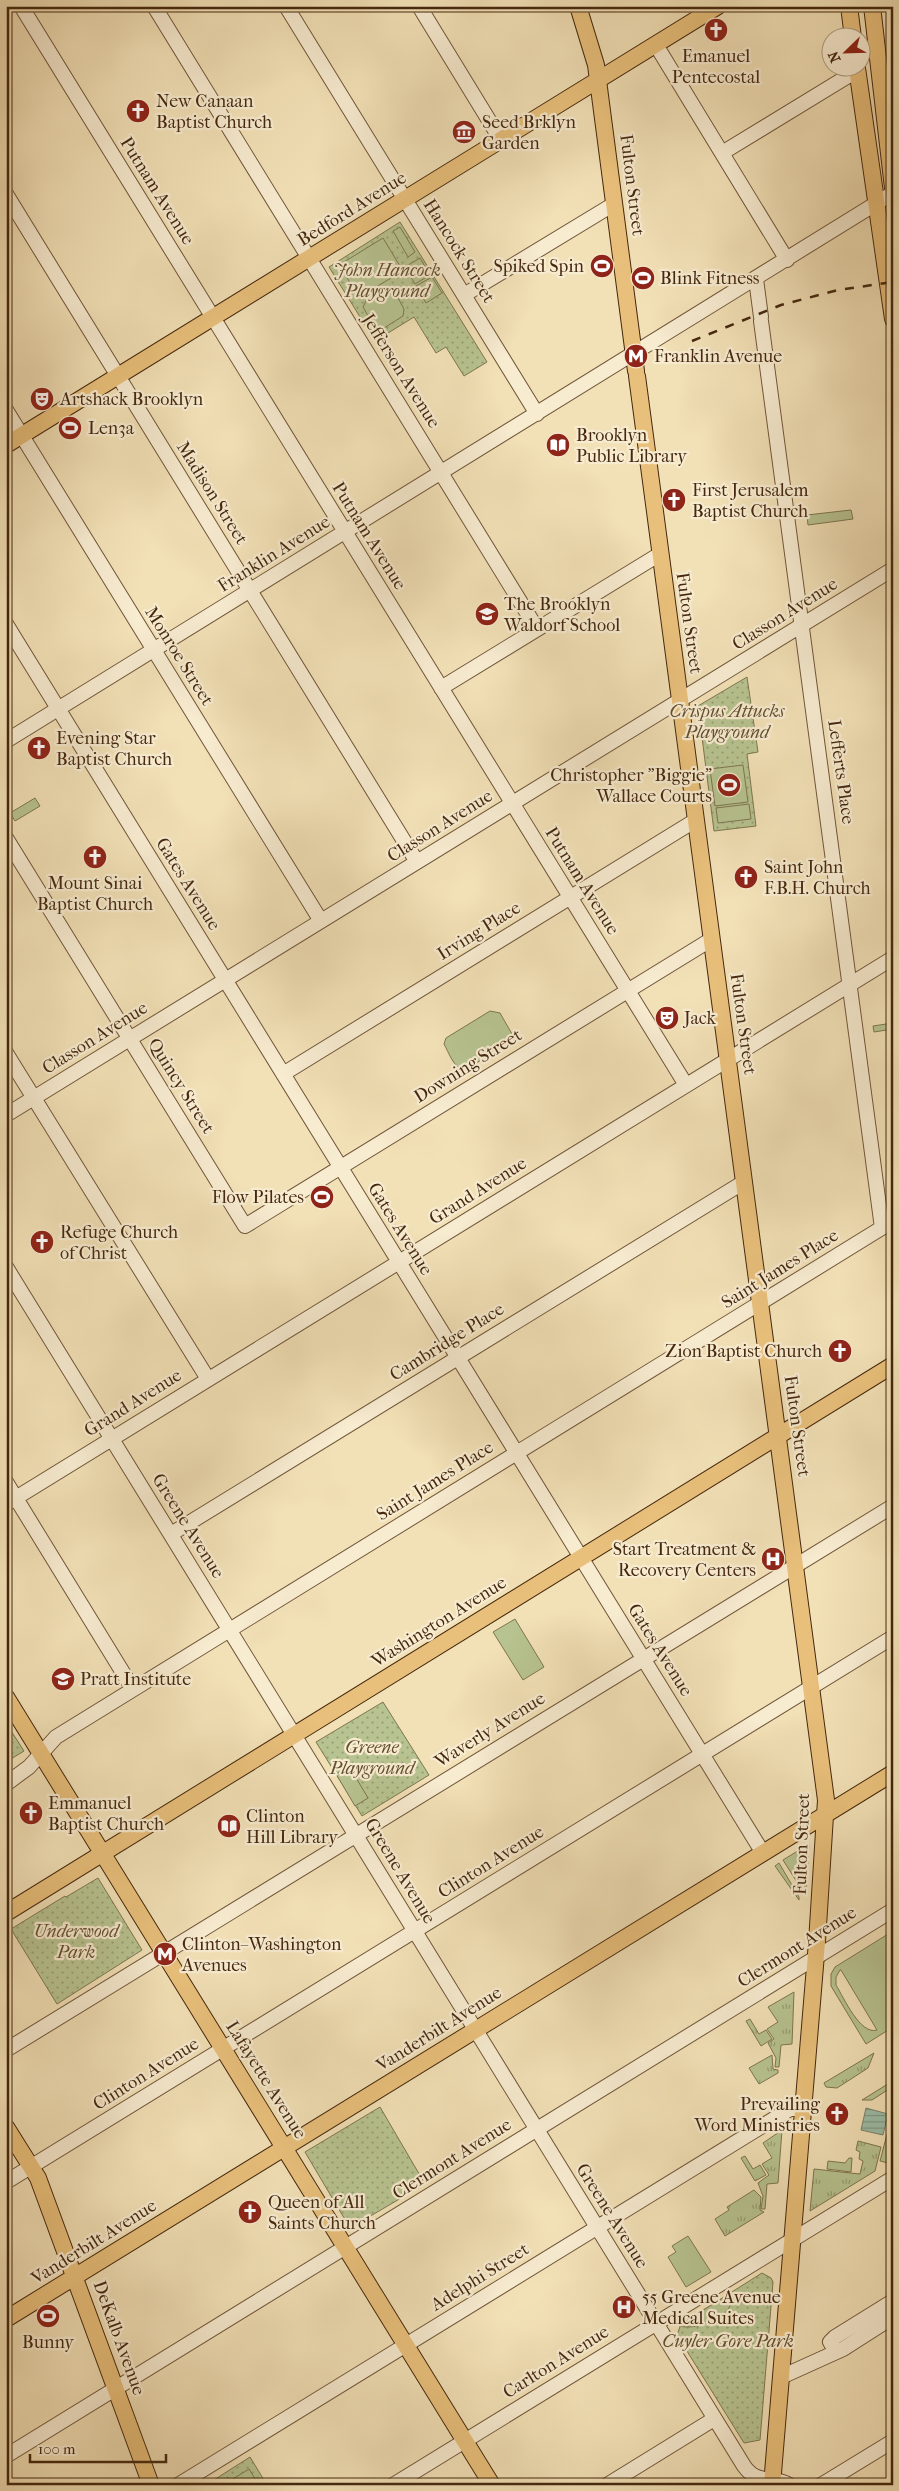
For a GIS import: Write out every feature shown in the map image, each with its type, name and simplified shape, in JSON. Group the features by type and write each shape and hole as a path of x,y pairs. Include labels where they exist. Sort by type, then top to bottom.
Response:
{"main road":[{"name":"Fulton Street","path":"578,6 596,65 679,700 812,1687 826,1813 816,1958 772,2483"},
{"name":"Bedford Avenue","path":"6,445 656,45 702,11 718,6"},
{"path":"849,6 852,28"},
{"path":"872,6 893,188"},
{"path":"859,78 893,319"},
{"name":"Washington Avenue","path":"6,1913 893,1365"},
{"name":"Lafayette Avenue","path":"6,1697 492,2485"},
{"name":"Vanderbilt Avenue","path":"6,2319 893,1773"},
{"name":"DeKalb Avenue","path":"6,2127 38,2178 151,2485"}],"street":[{"name":"Putnam Avenue","path":"21,6 686,1085"},
{"name":"Jefferson Avenue","path":"154,6 537,629"},
{"name":"Hancock Street","path":"286,6 537,414"},
{"path":"419,6 501,140"},
{"path":"656,45 787,260"},
{"path":"722,153 843,78"},
{"name":"Franklin Avenue","path":"6,741 893,193"},
{"name":"Madison Street","path":"6,194 417,862"},
{"path":"464,295 614,204"},
{"name":"Lefferts Place","path":"756,279 851,984 888,1225"},
{"name":"Monroe Street","path":"6,410 321,921"},
{"path":"441,688 660,554"},
{"name":"Classon Avenue","path":"6,1115 893,569"},
{"name":"Gates Avenue","path":"6,624 763,1853"},
{"name":"Irving Place","path":"283,1074 696,820"},
{"name":"Quincy Street","path":"6,838 245,1226"},
{"name":"Downing Street","path":"245,1226 712,939"},
{"name":"Grand Avenue","path":"11,1501 893,958"},
{"path":"6,1053 208,1379"},
{"name":"Cambridge Place","path":"171,1534 744,1182"},
{"name":"Saint James Place","path":"6,1784 29,1767 56,1737 888,1225"},
{"name":"Greene Avenue","path":"6,1267 714,2419 749,2473 759,2479 772,2483 784,2482 789,2485"},
{"path":"6,1482 11,1501 133,1689"},
{"name":"Waverly Avenue","path":"6,2050 893,1506"},
{"name":"Clinton Avenue","path":"6,2182 893,1637"},
{"name":"Clermont Avenue","path":"6,2456 893,1910"},
{"name":"Adelphi Street","path":"178,2485 790,2109 803,2109"},
{"name":"Carlton Avenue","path":"393,2485 893,2178"},
{"path":"836,2352 830,2342 835,2337 893,2301"},
{"path":"781,2376 836,2352 893,2318"},
{"path":"607,2485 714,2419"},
{"path":"821,2485 893,2441"}],"green space":[{"name":"John Hancock Playground","path":"400,222 487,362 464,376 446,347 436,353 414,317 375,341 329,267"},
{"path":"400,227 415,252 408,257 393,231"},
{"path":"383,238 403,271 359,297 339,265"},
{"path":"420,258 430,275 415,284 405,267"},
{"path":"432,277 442,293 426,303 416,286"},
{"path":"383,291 397,296 404,309 403,316 381,330 380,333 377,332 363,307 368,297"},
{"path":"851,510 853,519 808,525 807,515"},
{"name":"Crispus Attucks Playground","path":"747,677 758,752 747,754 756,826 714,831 698,706"},
{"name":"Christopher \"Biggie\" Wallace Courts","path":"743,765 748,802 715,806 710,769"},
{"path":"35,798 40,806 15,821 10,813"},
{"path":"749,804 751,819 718,823 716,808"},
{"path":"490,1011 500,1013 512,1034 510,1042 465,1070 461,1069 452,1060 444,1044 446,1038"},
{"path":"893,1023 893,1029 874,1032 873,1026"},
{"path":"515,1619 544,1667 523,1680 493,1632"},
{"name":"Greene Playground","path":"383,1702 429,1775 362,1816 316,1742"},
{"path":"6,1723 24,1751 6,1762"},
{"path":"349,1766 368,1798 355,1806 336,1774"},
{"path":"809,1844 806,1889 802,1890 783,1860"},
{"path":"779,1863 799,1897 799,1900 775,1866"},
{"name":"Underwood Park","path":"98,1878 142,1950 57,2004 11,1929"},
{"path":"893,1931 893,2027 866,2044 831,1986 831,1974 835,1967","holes":["841,1970 877,2030 865,2027 848,2006 836,1985 836,1977"]},
{"path":"794,1992 792,2044 781,2045 779,2067 775,2067 776,2058 768,2043 774,2039 767,2029 778,2022 768,2007"},
{"path":"750,2019 759,2034 766,2030 772,2039 761,2046 746,2021"},
{"path":"874,2053 868,2068 837,2088 826,2087 824,2083"},
{"path":"772,2055 773,2069 778,2070 778,2073 759,2084 749,2068"},
{"path":"891,2082 893,2090 889,2089 872,2100 862,2100"},
{"path":"380,2107 425,2184 350,2228 305,2152"},
{"path":"782,2130 778,2183 767,2184 765,2209 761,2209 763,2196 758,2183 769,2175 762,2164 772,2158 763,2143"},
{"path":"887,2134 893,2139 891,2141 893,2160 888,2163 880,2161"},
{"path":"858,2141 881,2147 875,2171 810,2211 814,2169 860,2174 863,2161 859,2159 860,2152 856,2150"},
{"path":"745,2156 753,2169 760,2165 766,2175 755,2181 741,2158"},
{"path":"849,2158 852,2158 851,2172 827,2169 828,2161 845,2163"},
{"path":"754,2190 761,2197 760,2210 764,2212 725,2236 715,2219 729,2210 727,2207"},
{"path":"688,2236 711,2272 686,2287 668,2257 676,2252 672,2246"},
{"name":"Cuyler Gore Park","path":"762,2273 771,2278 773,2282 760,2440 744,2443 677,2335 681,2324"},
{"path":"719,2300 728,2300 731,2304 716,2319 693,2327 679,2326"},
{"path":"250,2457 267,2485 206,2485"},
{"path":"249,2469 257,2482 253,2485 223,2485"}],"shaded area":[{"path":"866,2108 888,2114 883,2135 861,2130"}],"railway":[{"path":"692,341 781,305 838,290 893,282"}],"place":[{"name":"Emanuel Pentecostal","path":"716,30"},
{"name":"New Canaan Baptist Church","path":"138,111"},
{"name":"Seed Brklyn Garden","path":"464,132"},
{"name":"Spiked Spin","path":"602,266"},
{"name":"Blink Fitness","path":"643,278"},
{"name":"Franklin Avenue","path":"636,356"},
{"name":"Artshack Brooklyn","path":"42,399"},
{"name":"Len3a","path":"70,428"},
{"name":"Brooklyn Public Library","path":"558,445"},
{"name":"First Jerusalem Baptist Church","path":"674,500"},
{"name":"The Brooklyn Waldorf School","path":"487,614"},
{"name":"Evening Star Baptist Church","path":"39,748"},
{"name":"Christopher \"Biggie\" Wallace Courts","path":"729,785"},
{"name":"Mount Sinai Baptist Church","path":"95,857"},
{"name":"Saint John F.B.H. Church","path":"746,877"},
{"name":"Jack","path":"667,1018"},
{"name":"Flow Pilates","path":"322,1197"},
{"name":"Refuge Church of Christ","path":"42,1242"},
{"name":"Zion Baptist Church","path":"840,1351"},
{"name":"Start Treatment & Recovery Centers","path":"773,1559"},
{"name":"Pratt Institute","path":"63,1679"},
{"name":"Emmanuel Baptist Church","path":"31,1813"},
{"name":"Clinton Hill Library","path":"229,1826"},
{"name":"Clinton–Washington Avenues","path":"165,1954"},
{"name":"Prevailing Word Ministries","path":"837,2114"},
{"name":"Queen of All Saints Church","path":"250,2212"},
{"name":"55 Greene Avenue Medical Suites","path":"624,2307"},
{"name":"Bunny","path":"48,2316"}]}
